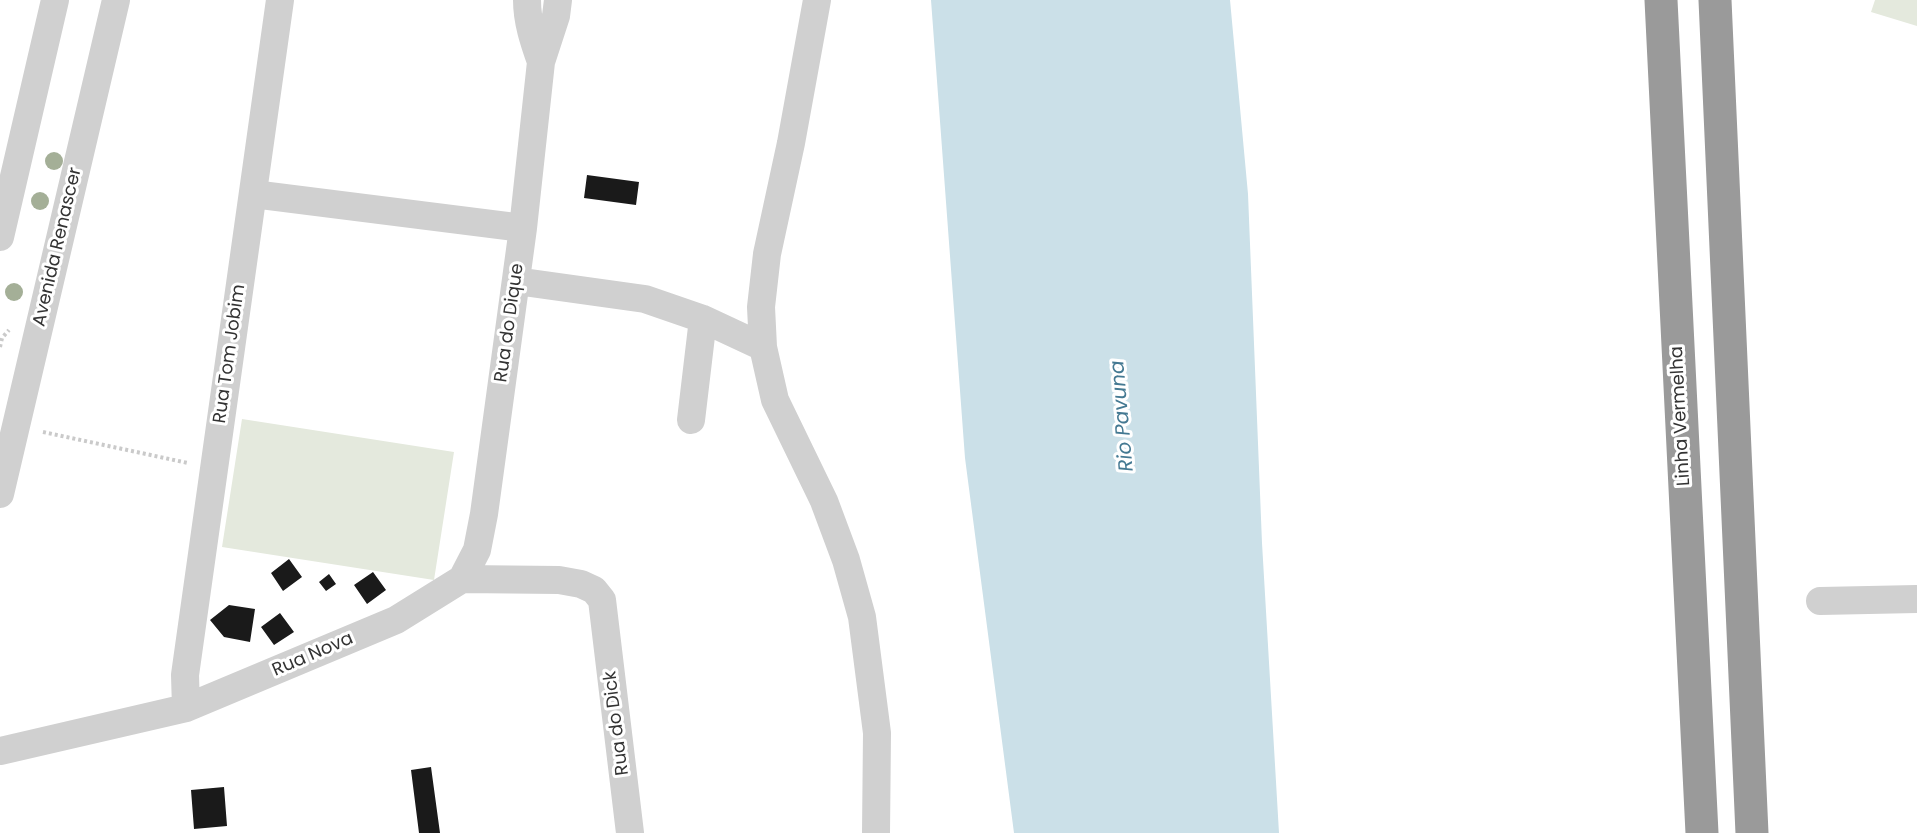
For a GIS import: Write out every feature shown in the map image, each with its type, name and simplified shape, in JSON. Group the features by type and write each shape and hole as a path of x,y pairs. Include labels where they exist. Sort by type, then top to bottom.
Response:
{"highway":[{"name":"Linha Vermelha","path":"1660,0 1702,833"},
{"path":"1715,0 1752,833"}],"street":[{"path":"0,237 54,0"},
{"name":"Avenida Renascer","path":"0,494 116,0"},
{"name":"Rua Tom Jobim","path":"186,708 185,675 280,0"},
{"name":"Rua do Dique","path":"527,0 527,12 541,62"},
{"name":"Rua do Dique","path":"462,579 477,550 484,514 523,228 541,62 556,16 558,0"},
{"path":"817,0 791,143 767,254 761,307 763,347 775,400 824,501 846,560 862,617 877,733 876,833"},
{"path":"253,195 523,228"},
{"path":"516,280 645,299 703,319 763,347"},
{"path":"691,420 703,319"},
{"name":"Rua do Dick","path":"462,579 559,580 581,584 594,590 602,600 630,833"},
{"name":"Rua Nova","path":"0,751 186,708 396,620 462,579"},
{"path":"1820,601 1917,599"}],"path":[{"path":"16,426 214,469"}],"shaded area":[{"path":"1875,0 1917,0 1917,26 1871,12"},
{"path":"242,419 454,452 434,580 222,547"}],"water":[{"name":"Rio Pavuna","path":"931,0 1230,0 1248,194 1262,543 1279,833 1014,833 965,458"}],"building":[{"path":"587,175 639,182 636,205 584,198"},
{"path":"289,559 302,577 283,591 271,573"},
{"path":"373,572 386,590 367,604 354,585"},
{"path":"329,574 336,584 326,591 319,582"},
{"path":"229,605 255,609 250,642 224,637 210,620"},
{"path":"280,613 294,632 274,645 261,627"},
{"path":"431,767 440,833 419,833 411,770"},
{"path":"224,787 227,826 194,829 191,790"}]}
